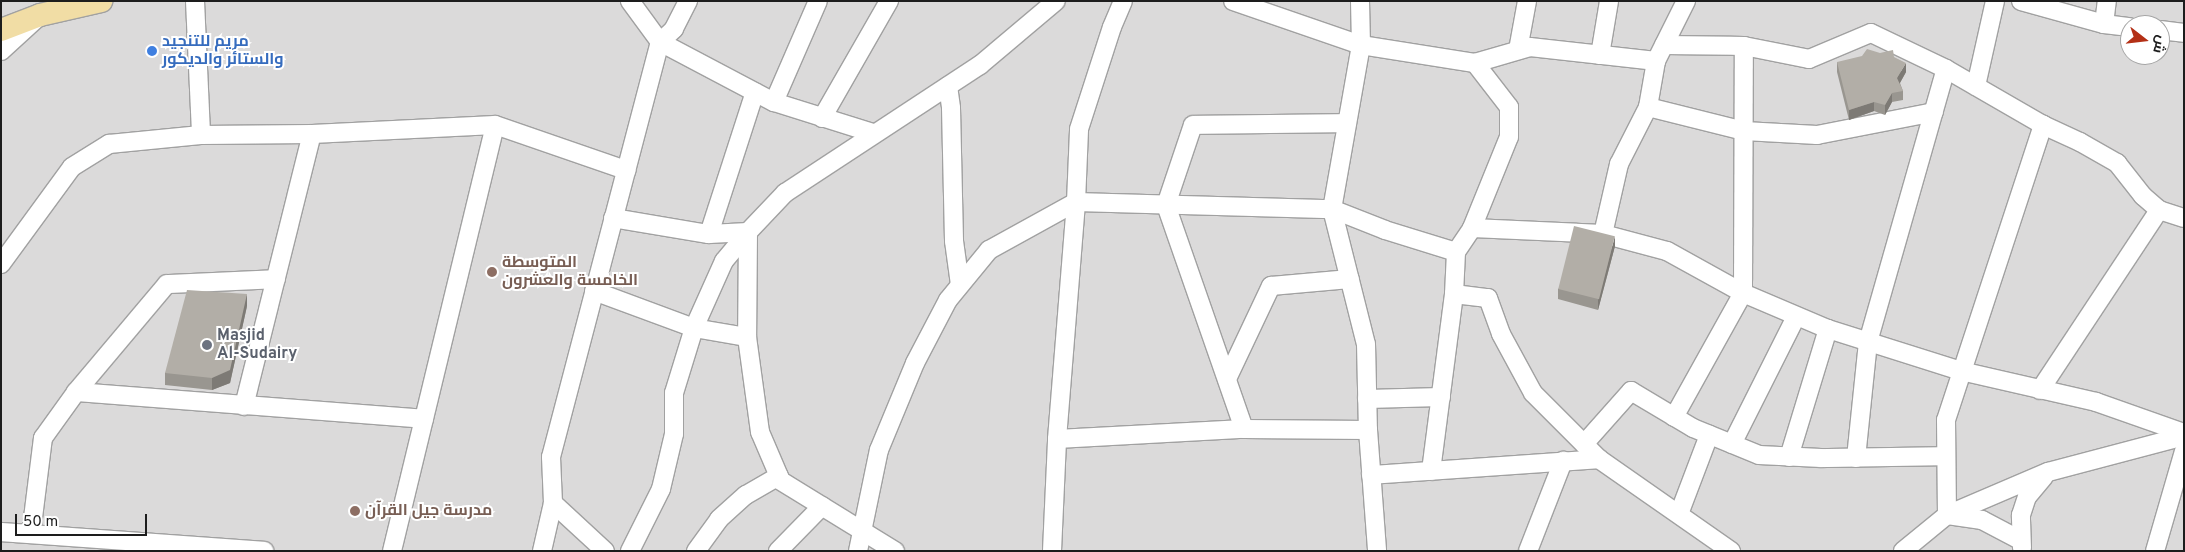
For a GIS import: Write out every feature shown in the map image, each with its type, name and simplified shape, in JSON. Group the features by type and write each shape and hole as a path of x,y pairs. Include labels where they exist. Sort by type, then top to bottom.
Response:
{"main road":[{"path":"1,30 40,15 92,2"}],"street":[{"path":"194,1 201,135"},
{"path":"630,1 660,42 774,102 873,133"},
{"path":"542,551 553,503 551,457 613,218 660,42 674,29 688,1"},
{"path":"774,102 818,1"},
{"path":"822,118 889,1"},
{"path":"630,551 661,489 674,434 674,393 694,328 724,261 748,232 785,194 873,133 980,65 1056,1"},
{"path":"1052,551 1057,439 1076,202 1079,129 1112,27 1123,1"},
{"path":"1234,1 1361,45 1475,63 1530,47 1656,61"},
{"path":"1360,1 1361,45 1332,209 1366,344 1368,430 1377,551"},
{"path":"1518,50 1527,1"},
{"path":"1600,55 1609,1"},
{"path":"1603,234 1620,164 1648,106 1656,61 1686,1"},
{"path":"1976,86 1995,1"},
{"path":"2021,1 2104,24 2120,26"},
{"path":"2104,24 2107,1"},
{"path":"1,51 40,15"},
{"path":"2170,31 2184,33"},
{"path":"1664,45 1744,46 1809,59 1871,33 1946,69 2043,125 2080,142 2117,163 2143,196 2159,210 2184,218"},
{"path":"1674,417 1743,294 1744,46"},
{"path":"1431,471 1454,294 1456,252 1472,228 1509,137 1509,107 1475,63"},
{"path":"1856,458 1868,342 1946,69"},
{"path":"948,86 954,241 960,285"},
{"path":"709,234 755,92"},
{"path":"1648,106 1744,131 1817,135 1934,112"},
{"path":"1244,429 1166,205 1193,125 1347,122"},
{"path":"1,264 72,166 109,144 201,135 312,134 495,125 626,170"},
{"path":"392,551 495,125"},
{"path":"1947,515 1946,420 2043,125"},
{"path":"244,406 312,134"},
{"path":"858,551 879,450 915,362 948,300 989,250 1076,202 1332,209 1385,230 1456,252"},
{"path":"2040,390 2159,210"},
{"path":"613,218 709,234 748,232"},
{"path":"1472,228 1603,234 1667,251 1743,294 1828,329 1961,371 2096,402 2184,434"},
{"path":"748,232 747,337 760,432 781,481 895,551"},
{"path":"31,534 43,438 76,392 167,284 276,279"},
{"path":"1226,379 1271,286 1350,279"},
{"path":"594,291 694,328 747,337"},
{"path":"1454,294 1488,298 1501,334 1533,394 1599,459 1731,551"},
{"path":"1732,444 1796,317"},
{"path":"1789,457 1828,329"},
{"path":"1584,444 1631,391 1674,417 1709,435 1760,455 1856,458 1946,456"},
{"path":"76,392 424,419"},
{"path":"1367,399 1441,397"},
{"path":"1057,439 1244,429 1368,430"},
{"path":"1903,551 1947,515 2048,472 2184,434"},
{"path":"1679,514 1709,435"},
{"path":"2155,551 2184,451"},
{"path":"1371,476 1599,459"},
{"path":"1528,551 1563,461"},
{"path":"2021,545 2020,515 2027,496 2048,472"},
{"path":"696,551 719,519 732,507 746,495 779,476"},
{"path":"553,503 605,551"},
{"path":"778,551 822,506"},
{"path":"1947,515 1982,520 2021,545"},
{"path":"1,532 264,551"}],"shaded area":[{"path":"1,1 2184,1 2184,551 1,551"}],"building":[{"path":"1867,49 1880,53 1893,50 1894,57 1906,63 1897,78 1903,91 1892,93 1885,105 1874,102 1849,110 1837,62 1862,56"},
{"path":"1574,226 1615,236 1599,299 1558,289"},
{"name":"Masjid Al-Sudairy","path":"187,290 247,294 230,370 212,378 165,373"}],"place":[{"name":"مريم للتنجيد والستائر والديكور","path":"152,51"},
{"name":"المتوسطة الخامسة والعشرون","path":"492,272"},
{"name":"Masjid Al-Sudairy","path":"207,345"},
{"name":"مدرسة جيل القرآن","path":"355,511"}]}
